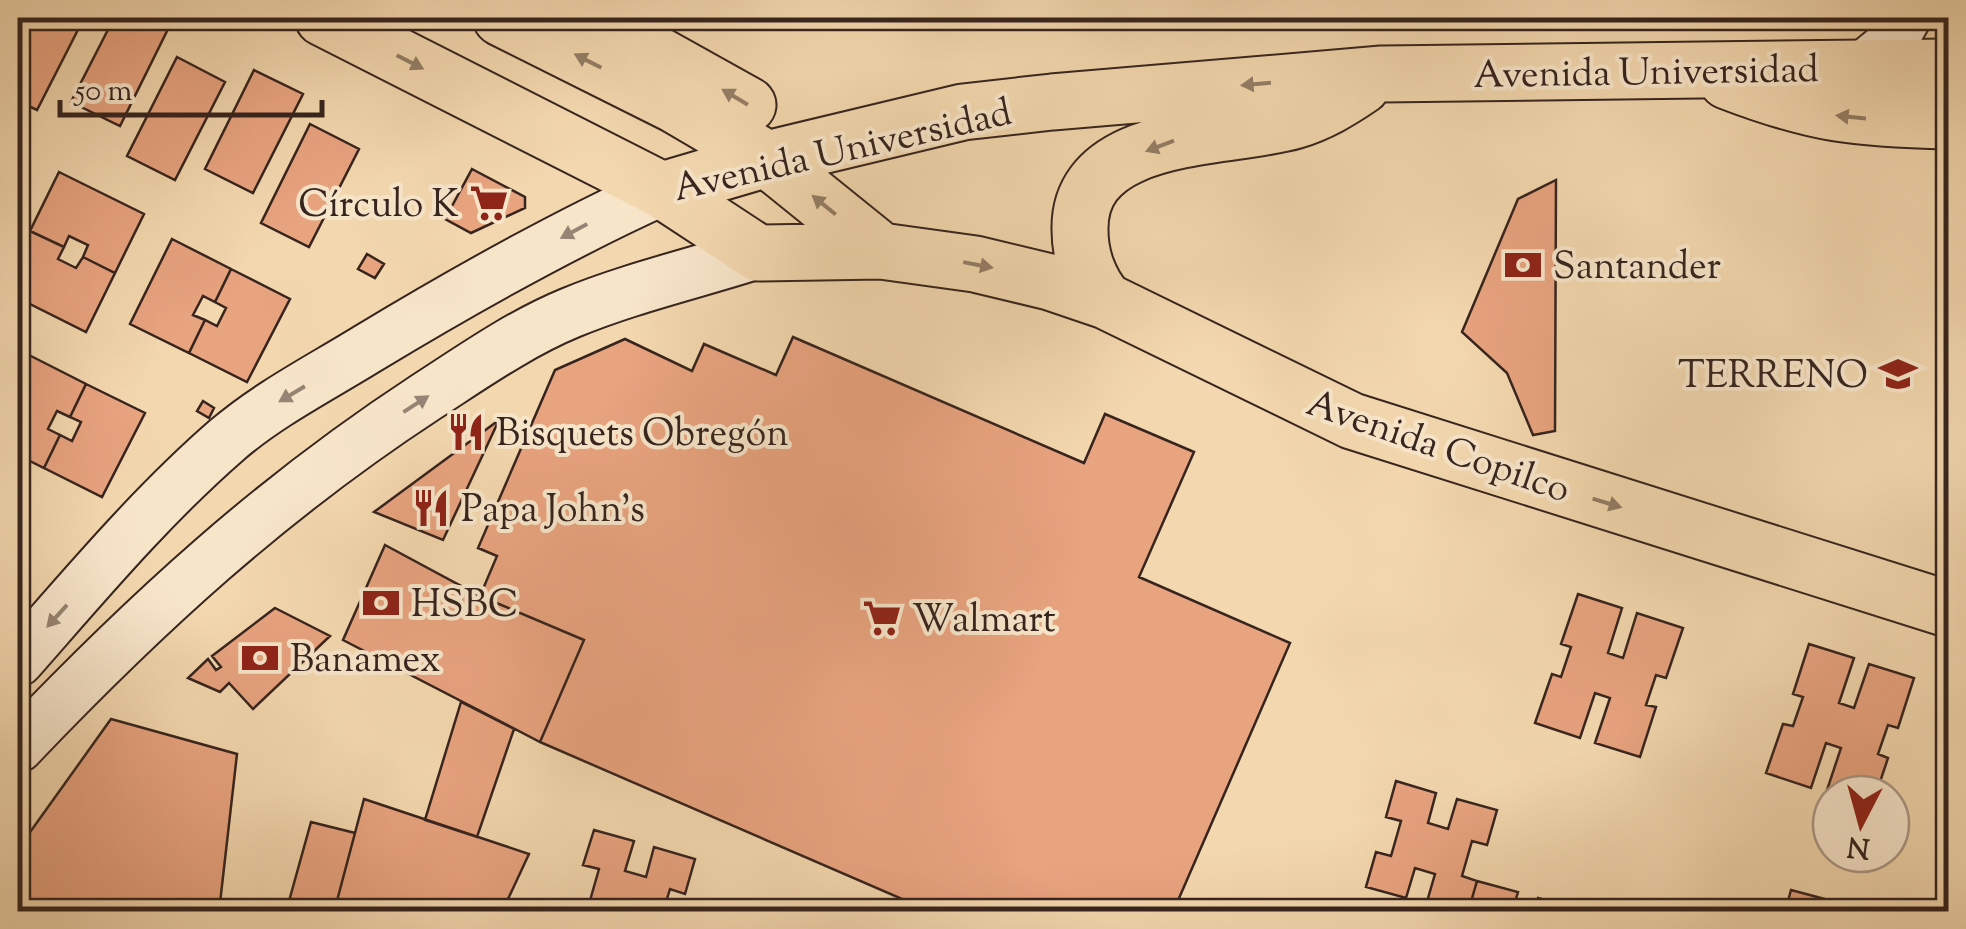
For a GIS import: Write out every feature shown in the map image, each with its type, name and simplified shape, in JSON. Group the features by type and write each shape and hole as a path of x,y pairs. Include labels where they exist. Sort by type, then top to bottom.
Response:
{"main road":[{"path":"323,18 662,190 758,253"},
{"path":"501,18 660,98 793,153"},
{"path":"592,18 644,43 793,153 881,251"},
{"path":"1861,69 1890,46 1905,18"},
{"name":"Avenida Universidad","path":"18,662 150,516 226,442 265,411 580,226 662,190 962,112 1382,74 1948,67"},
{"path":"1700,71 1819,113 1948,120"},
{"path":"1106,301 1084,262 1080,222 1088,196 1112,168 1170,140 1266,127 1327,109 1382,74"},
{"name":"Avenida Copilco","path":"758,253 881,251 975,264 1050,282 1106,301 1352,421 1948,609"},
{"path":"18,746 112,649 199,568 267,509 349,447 482,361 569,313 758,253"},
{"path":"150,516 199,568"}],"building":[{"path":"23,18 84,18 37,110 18,101 18,29"},
{"path":"114,18 150,18 169,27 120,126 71,102"},
{"path":"177,57 225,82 175,180 127,156"},
{"path":"254,70 303,94 253,193 205,169"},
{"path":"310,124 359,149 309,247 261,223"},
{"name":"Círculo K","path":"472,169 525,197 525,208 471,233 445,219"},
{"path":"59,172 144,214 115,273 83,257 88,245 69,236 64,247 30,231"},
{"name":"Santander","path":"1556,180 1555,431 1533,435 1507,373 1462,332 1518,199"},
{"path":"30,231 64,247 58,259 76,268 83,257 115,273 86,332 18,298 18,257"},
{"path":"172,239 231,269 215,302 203,296 193,315 205,320 189,353 130,324"},
{"path":"367,254 384,264 375,278 358,269"},
{"path":"231,269 290,299 247,382 189,353 205,320 217,326 226,308 215,302"},
{"name":"Walmart","path":"793,337 1084,463 1105,414 1194,452 1139,577 1290,643 1173,912 932,912 540,742 584,640 480,596 497,556 478,548 555,370 625,339 692,371 704,344 776,375"},
{"path":"27,354 86,384 70,417 57,411 48,429 60,435 44,468 18,455 18,373"},
{"path":"86,384 145,413 102,497 44,468 60,435 72,441 81,422 70,417"},
{"path":"203,401 214,408 209,418 197,411"},
{"path":"499,420 443,540 374,512"},
{"path":"385,545 480,596 584,640 540,742 343,640"},
{"path":"1578,594 1622,608 1608,653 1623,658 1637,613 1683,628 1666,678 1656,675 1646,705 1656,707 1640,757 1595,743 1610,698 1595,693 1580,738 1535,723 1552,674 1561,677 1571,647 1561,644"},
{"name":"Banamex","path":"275,608 330,636 253,709 229,683 220,692 188,678 208,659 216,670 221,667 212,656"},
{"path":"1809,644 1854,658 1839,703 1854,708 1869,664 1914,678 1898,728 1888,725 1878,754 1888,758 1883,774 1832,774 1841,748 1826,743 1816,774 1811,774 1811,788 1766,773 1783,724 1793,726 1803,697 1793,694"},
{"path":"461,702 514,729 477,837 425,820"},
{"path":"111,719 237,754 219,912 123,912 18,900 18,849"},
{"path":"1396,781 1436,793 1428,823 1448,829 1457,799 1497,810 1487,845 1472,841 1462,876 1477,881 1468,912 1426,905 1435,874 1415,868 1406,898 1366,887 1376,852 1391,856 1401,821 1386,817"},
{"path":"364,799 529,854 502,912 334,912"},
{"path":"311,822 355,833 334,912 286,912"},
{"path":"594,830 634,841 625,871 646,877 654,847 695,859 685,894 670,889 663,912 570,912 573,900 589,904 599,869 583,865"},
{"path":"1477,881 1518,892 1512,912 1468,912"},
{"path":"1791,890 1832,901 1829,912 1785,912"},
{"path":"1538,898 1579,909 1534,912"}],"place":[{"name":"Círculo K","path":"489,203"},
{"name":"Santander","path":"1523,265"},
{"name":"TERRENO","path":"1898,374"},
{"name":"Bisquets Obregón","path":"466,432"},
{"name":"Papa John's","path":"431,508"},
{"name":"HSBC","path":"381,603"},
{"name":"Walmart","path":"882,618"},
{"name":"Banamex","path":"260,658"}]}
